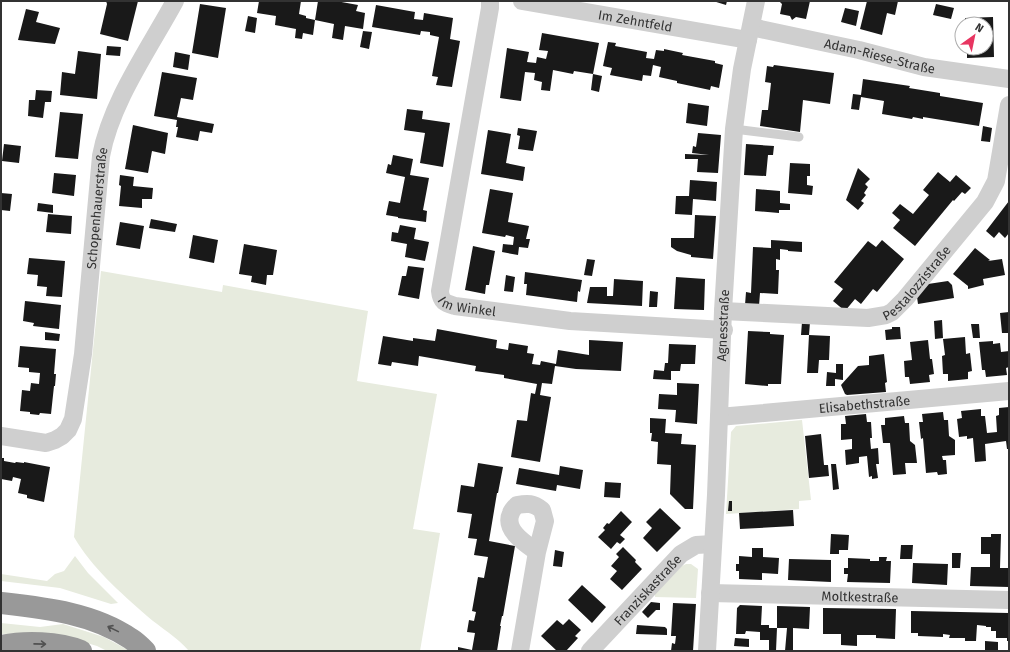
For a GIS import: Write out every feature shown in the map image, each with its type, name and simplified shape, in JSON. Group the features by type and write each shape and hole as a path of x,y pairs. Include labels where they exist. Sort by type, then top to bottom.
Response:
{"highway":[{"path":"1,603 49,608 88,618 131,639 145,651"},
{"path":"1,646 10,644 44,643 81,651"}],"street":[{"name":"Schopenhauerstraße","path":"1,436 46,443 55,440 68,430 73,420 83,354 101,156 104,139 118,102 175,1"},
{"name":"Im Winkel","path":"490,1 440,291 442,300 445,303 455,306 570,321 724,330"},
{"name":"Im Zehntfeld","path":"522,1 749,34"},
{"name":"Agnesstraße","path":"707,651 734,129 742,69 756,1"},
{"name":"Adam-Riese-Straße","path":"749,34 859,50 924,67 1009,80"},
{"name":"Pestalozzistraße","path":"724,311 868,318 886,315 892,312 933,266 992,192 996,182 1009,105"},
{"name":"Elisabethstraße","path":"719,417 1009,391"},
{"name":"Franziskastraße","path":"590,651 681,554 696,546 713,544"},
{"path":"520,651 537,552"},
{"name":"Moltkestraße","path":"710,593 1009,600"}],"lane":[{"path":"734,129 799,137"}],"shaded area":[{"path":"101,271 222,292 223,285 368,311 357,381 437,394 413,529 440,533 420,651 189,651 127,598 89,559 74,537"},
{"path":"802,420 811,500 799,501 799,509 726,514 731,432 736,426"},
{"path":"75,556 88,573 118,603 111,604 60,588 1,581 1,574 47,581 55,574 64,571"},
{"path":"691,564 698,569 696,598 655,597 655,594 682,566"},
{"path":"1,623 40,627 63,624 104,637 130,651 107,651 97,646 59,635 40,633 1,634"}],"building":[{"path":"106,1 138,1 128,41 100,34 107,4"},
{"path":"259,1 301,1 299,14 306,16 306,18 315,20 313,35 303,33 302,39 295,38 296,29 275,25 276,16 257,13"},
{"path":"318,1 336,1 358,5 356,11 365,13 363,29 345,26 343,40 332,38 334,24 315,20"},
{"path":"713,1 727,1 726,5"},
{"path":"779,1 810,1 806,19 796,17 792,20 790,16 780,14 782,4"},
{"path":"867,1 898,1 895,15 887,13 882,35 860,29"},
{"path":"200,4 226,8 218,58 192,53"},
{"path":"936,4 954,8 951,19 933,15"},
{"path":"376,5 415,12 414,19 423,20 424,13 453,18 450,39 460,41 452,87 436,85 438,77 432,76 439,37 430,35 430,32 421,31 420,35 372,27"},
{"path":"845,8 859,11 856,26 841,22"},
{"path":"26,9 39,12 36,22 60,28 55,44 18,40"},
{"path":"248,16 257,18 255,33 245,31"},
{"path":"363,31 372,32 369,49 360,47"},
{"path":"542,33 599,43 593,74 574,71 573,74 553,70 550,91 541,90 542,82 534,80 535,73 525,72 521,101 500,98 507,48 529,52 527,62 536,63 537,57 546,59 548,51 539,50"},
{"path":"608,42 616,43 615,46 647,52 646,58 654,59 656,50 664,51 664,49 683,53 682,55 715,61 715,63 723,65 719,88 711,86 710,90 677,83 677,81 659,77 661,67 653,65 651,76 643,75 642,81 610,75 612,68 603,66"},
{"path":"107,46 121,47 120,56 106,55"},
{"path":"78,51 101,54 97,99 60,95 62,72 75,74"},
{"path":"175,52 190,55 188,70 173,67"},
{"path":"967,56 994,56 994,57 967,58"},
{"path":"774,65 834,73 830,104 803,100 800,132 760,126 762,110 768,110 771,83 765,82 767,66 773,67"},
{"path":"162,72 197,78 193,100 181,98 177,117 214,124 212,133 200,131 198,141 176,137 178,127 176,127 177,120 154,116"},
{"path":"593,74 602,76 599,92 591,90"},
{"path":"863,79 910,86 909,88 940,93 940,96 983,103 979,126 923,117 923,119 913,117 912,119 882,114 884,101 861,97 859,110 851,109 853,94 861,95"},
{"path":"36,90 52,91 51,102 45,102 43,118 28,116 29,100 35,100"},
{"path":"688,103 709,106 707,126 686,123"},
{"path":"407,109 423,111 422,119 450,123 443,167 420,163 425,133 404,130"},
{"path":"60,112 83,114 78,159 55,157"},
{"path":"133,125 168,133 165,154 152,151 148,173 125,169"},
{"path":"983,126 992,128 990,142 981,141"},
{"path":"518,128 537,131 533,151 518,149 520,136 517,135"},
{"path":"488,130 511,134 506,163 525,167 523,181 481,174"},
{"path":"698,133 721,135 718,173 697,172 698,159 685,159 685,154 709,155 692,153 693,146 696,147"},
{"path":"4,144 21,146 19,163 2,161"},
{"path":"746,144 774,146 773,155 768,155 766,176 744,175"},
{"path":"393,155 413,159 410,175 429,178 423,210 427,211 426,222 386,215 389,201 400,203 405,177 386,173 388,164 391,165"},
{"path":"790,163 810,164 810,176 807,176 807,185 813,186 812,195 788,193"},
{"path":"858,168 870,179 865,184 868,187 864,193 866,195 861,201 864,203 858,210 846,200"},
{"path":"938,172 950,182 956,175 971,188 965,194 962,192 954,201 953,200 915,246 893,228 900,220 892,213 900,204 913,214 929,195 923,190"},
{"path":"54,173 76,175 74,196 52,193"},
{"path":"120,175 134,177 133,186 153,188 152,199 142,199 142,208 119,206 121,186 119,185"},
{"path":"690,180 717,182 716,201 693,199 692,215 675,214 676,196 689,196"},
{"path":"490,189 513,193 508,222 529,226 526,239 530,239 528,248 519,247 518,255 502,252 503,244 513,245 514,237 482,233"},
{"path":"756,189 780,191 780,203 790,204 790,210 779,210 779,213 755,211"},
{"path":"1,193 12,194 10,211 1,210"},
{"path":"1009,201 1009,233 1005,238 999,232 994,238 986,231"},
{"path":"38,203 53,205 53,213 37,211"},
{"path":"48,214 72,216 71,234 46,232"},
{"path":"695,215 716,216 713,259 691,257 691,255 677,251 671,247 671,238 694,238"},
{"path":"151,219 177,224 175,232 149,228"},
{"path":"120,222 144,226 140,249 116,245"},
{"path":"400,225 416,228 414,239 429,242 425,261 405,257 407,244 391,241 392,232 398,233"},
{"path":"193,235 218,240 214,263 189,258"},
{"path":"771,240 802,242 802,252 780,249 780,260 776,259 776,270 779,270 778,294 760,293 759,306 745,305 746,292 751,293 753,247 771,248"},
{"path":"882,240 904,259 877,292 873,289 861,304 855,299 845,311 833,301 843,289 834,282 868,241 876,247"},
{"path":"244,244 277,250 273,275 267,275 266,285 251,282 252,276 239,274"},
{"path":"473,246 495,251 489,285 486,285 485,294 465,290"},
{"path":"975,248 990,260 988,261 1002,259 1005,275 983,279 984,285 968,289 968,286 953,274"},
{"path":"29,258 65,261 62,297 46,296 47,287 37,286 38,275 27,274"},
{"path":"587,259 595,260 592,276 584,275"},
{"path":"408,266 424,268 419,299 398,295 402,276 406,276"},
{"path":"525,272 582,280 580,292 578,291 577,302 526,295 527,284 524,284"},
{"path":"506,275 515,277 513,292 504,291"},
{"path":"676,277 705,279 704,310 674,309"},
{"path":"614,279 643,281 642,306 587,303 590,287 607,287 607,296 613,296"},
{"path":"948,281 952,285 954,298 918,304 917,297 928,284"},
{"path":"650,291 658,292 657,307 649,307"},
{"path":"25,301 61,305 59,329 33,326 34,323 23,321"},
{"path":"1009,312 1009,333 1002,333 1000,313"},
{"path":"942,320 943,338 935,339 934,321"},
{"path":"802,322 810,322 809,335 801,335"},
{"path":"971,324 979,324 980,338 973,338"},
{"path":"892,327 900,327 901,339 886,340 885,330 892,329"},
{"path":"437,329 497,340 496,348 508,350 509,343 528,346 527,353 534,354 532,364 540,365 541,361 556,364 558,350 589,355 589,340 623,342 621,371 576,369 555,366 552,384 542,383 540,395 551,397 540,462 511,457 517,420 527,421 531,393 535,394 537,384 504,378 504,375 475,371 476,366 419,356 418,366 392,362 391,366 378,364 383,336 413,341 413,338 435,341"},
{"path":"748,331 770,332 770,334 784,335 781,384 768,384 768,386 745,384"},
{"path":"45,332 60,334 59,341 45,340"},
{"path":"809,335 830,336 829,360 819,360 818,373 807,373"},
{"path":"965,337 966,354 970,353 972,371 968,372 968,379 948,381 948,374 943,374 942,356 945,355 943,339"},
{"path":"928,340 930,359 932,359 934,374 929,375 930,382 910,384 909,377 905,377 904,361 912,360 910,342"},
{"path":"993,341 993,344 1000,343 1001,352 1009,351 1009,367 1006,368 1007,375 986,377 985,370 982,370 979,342"},
{"path":"669,344 696,345 695,364 681,364 680,371 671,371 671,380 653,379 654,370 664,371 665,363 668,363"},
{"path":"20,346 56,349 54,374 56,374 51,414 40,413 39,415 20,411 22,390 30,391 31,383 39,384 40,373 29,372 29,368 18,367"},
{"path":"884,354 887,382 885,383 886,392 845,394 841,385 858,366 869,365 869,356"},
{"path":"836,364 843,364 843,380 835,379 835,386 826,386 827,372 836,373"},
{"path":"677,383 699,384 697,424 675,422 676,410 658,409 659,394 677,395"},
{"path":"1009,407 1009,449 1007,449 1006,441 985,444 986,461 975,462 973,438 967,439 967,436 959,437 957,419 962,418 961,411 981,409 981,416 985,416 987,433 997,432 996,416 999,415 999,408"},
{"path":"943,412 944,420 948,420 949,436 955,440 955,455 942,456 943,460 946,460 947,474 938,475 937,472 926,473 923,438 921,439 919,422 923,422 922,414"},
{"path":"866,414 867,422 871,422 871,449 878,448 879,464 876,464 878,478 872,479 872,476 869,477 867,456 859,457 859,463 846,465 845,450 852,449 852,439 841,440 841,424 846,424 845,416"},
{"path":"904,416 905,423 909,423 910,441 915,445 917,463 905,463 906,474 893,475 890,443 883,443 881,425 885,425 885,418"},
{"path":"650,418 666,419 665,433 682,434 681,444 696,445 693,509 685,509 670,494 671,465 657,464 658,442 651,441 652,433 650,433"},
{"path":"821,434 824,465 828,465 829,476 809,478 805,436"},
{"path":"1,458 4,458 4,461 15,463 24,462 50,467 44,502 27,498 27,495 18,493 21,479 13,477 12,481 1,479"},
{"path":"478,463 503,467 489,541 515,546 500,626 497,651 458,651 458,647 472,650 475,633 467,632 469,620 474,621 476,612 472,611 478,577 484,578 488,557 474,555 477,539 468,538 472,514 457,512 461,485 474,487"},
{"path":"831,464 836,464 839,489 833,490"},
{"path":"560,466 583,470 580,489 557,485 556,491 516,484 519,468 559,475"},
{"path":"605,482 621,483 620,498 604,497"},
{"path":"729,501 732,501 732,511 728,511"},
{"path":"660,508 681,528 657,552 643,538 652,528 646,522"},
{"path":"793,510 794,526 740,529 739,513"},
{"path":"621,511 632,522 620,535 625,539 620,544 617,542 611,549 598,537 605,530 603,528 607,523 609,524"},
{"path":"831,534 849,535 848,550 839,550 839,554 830,554"},
{"path":"991,534 1001,534 1000,568 1009,568 1009,587 970,586 971,567 990,567 990,554 981,554 981,537 991,537"},
{"path":"901,545 913,545 912,559 900,559"},
{"path":"623,547 636,560 635,562 642,569 622,590 610,579 617,571 611,566 619,557 616,554"},
{"path":"752,548 763,548 763,557 779,558 778,574 762,573 762,580 739,579 739,571 736,571 736,564 739,564 739,556 752,557"},
{"path":"555,550 564,552 562,567 553,566"},
{"path":"952,553 961,553 960,568 952,568"},
{"path":"879,557 887,557 886,561 891,561 890,583 847,582 848,574 844,574 844,568 848,568 848,558 879,561"},
{"path":"789,559 831,560 831,582 788,580"},
{"path":"913,563 948,564 947,585 912,583"},
{"path":"582,585 606,607 592,623 568,600"},
{"path":"651,602 660,603 660,610 656,610 648,618 642,612"},
{"path":"673,603 696,604 693,651 671,651 672,643 675,644 676,636 671,636"},
{"path":"740,605 762,606 761,625 769,625 769,628 777,628 776,651 769,651 769,640 760,640 760,632 746,631 745,634 736,634 737,608"},
{"path":"777,606 810,607 809,629 793,628 793,651 785,651 787,628 777,628"},
{"path":"823,608 896,609 895,639 876,638 876,635 857,635 857,646 841,645 841,634 823,634"},
{"path":"911,611 1009,613 1009,641 1007,641 1007,638 996,638 996,631 991,631 991,627 977,625 976,641 965,641 965,638 949,638 950,635 943,634 943,637 918,636 918,633 911,633"},
{"path":"569,619 581,630 575,636 578,638 566,651 557,651 541,636 557,620 563,625"},
{"path":"637,625 665,627 667,629 667,635 636,634"},
{"path":"735,638 749,639 749,647 734,646"},
{"path":"985,641 998,642 998,651 985,651"}]}
